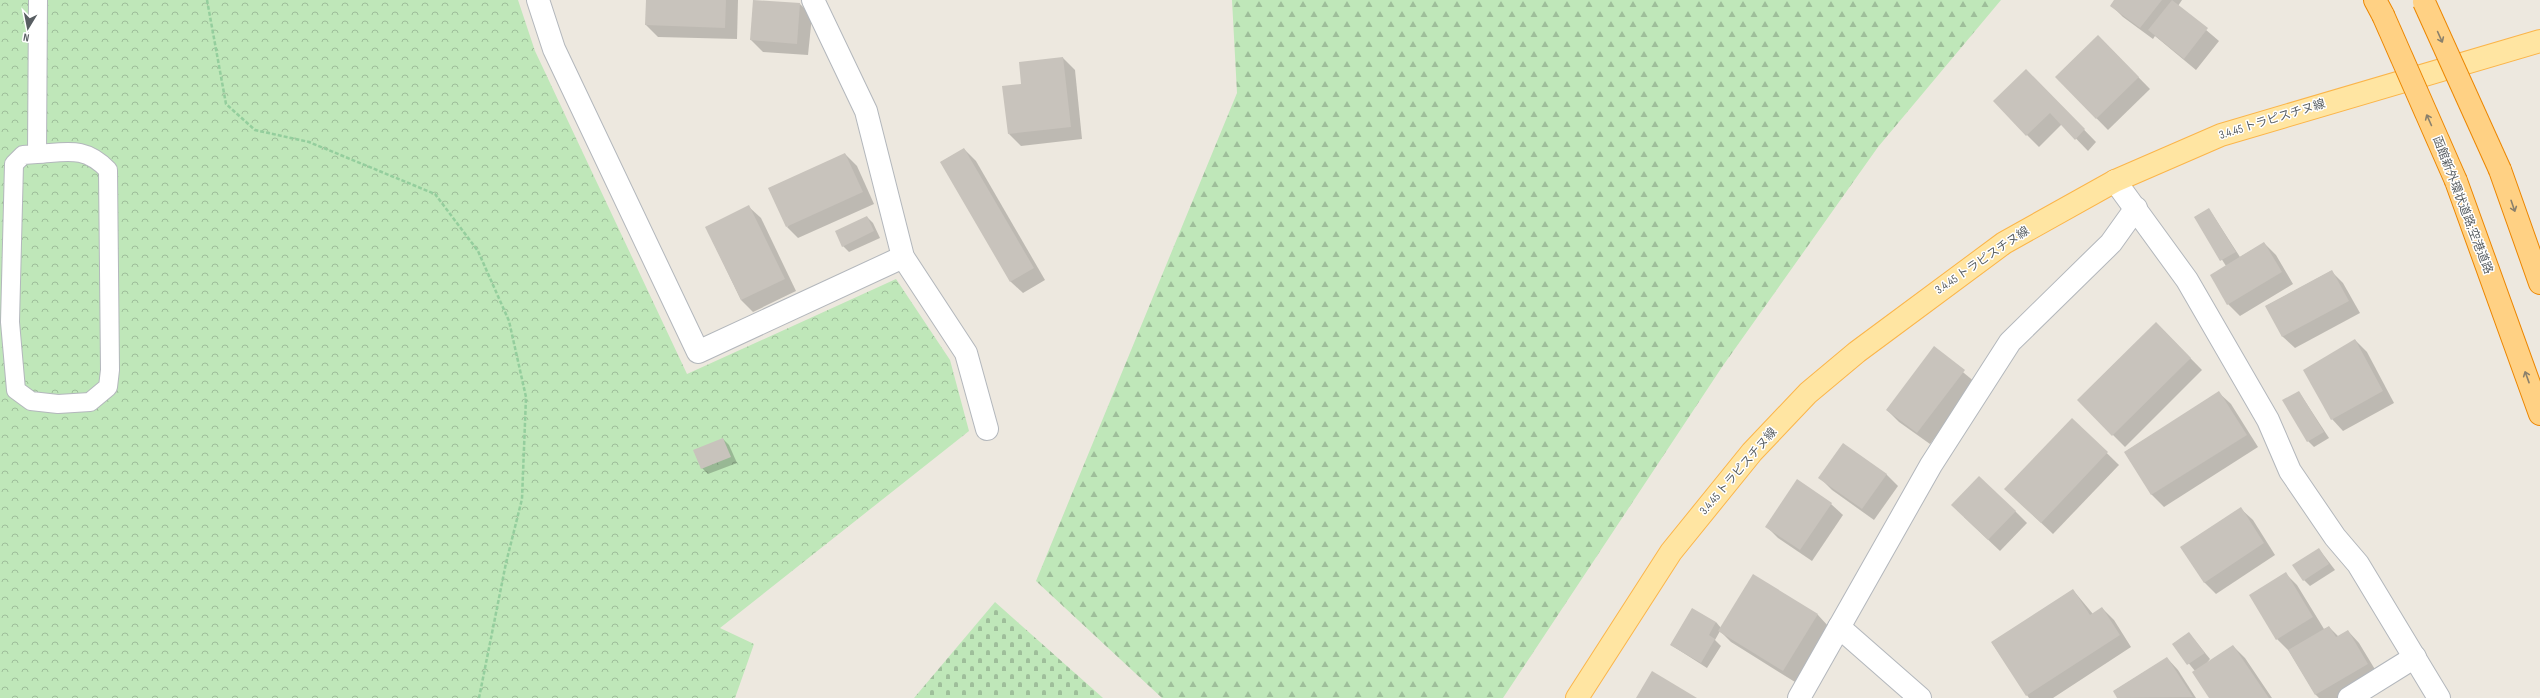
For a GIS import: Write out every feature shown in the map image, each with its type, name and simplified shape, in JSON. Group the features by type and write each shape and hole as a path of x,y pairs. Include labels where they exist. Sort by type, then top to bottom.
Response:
{"highway":[{"path":"2424,1 2500,170 2540,283"},
{"name":"函館新外環状道路;空港道路","path":"2379,8 2456,181 2540,414"}],"main road":[{"name":"3.4.45 トラピスチヌ線","path":"1577,698 1671,552 1752,452 1808,393 1857,352 1928,297 2004,243 2115,181 2221,135 2540,41"}],"street":[{"path":"538,0 554,49 698,352 903,257"},
{"path":"813,0 866,111 903,257 966,353 987,429"},
{"path":"2115,181 2188,280 2268,420 2290,471 2335,537 2358,564 2439,698"},
{"path":"1798,698 1840,627 1931,465 2010,342 2111,243 2136,208"},
{"path":"1840,627 1920,698"},
{"path":"2349,698 2414,657"}],"lane":[{"path":"37,154 38,0"},
{"path":"77,152 95,157 108,170 110,370 108,387 90,402 58,404 31,401 16,390 5,323 14,164 23,155 77,152"}],"path":[{"path":"207,0 226,104 255,130 309,142 435,194 478,252 510,321 526,397 522,499 506,563 479,698"}],"green space":[{"path":"0,0 518,0 535,51 687,374 896,279 950,360 969,431 720,628 754,644 735,698 0,698"},
{"path":"1232,0 2001,0 1878,147 1722,367 1503,698 1162,698 1036,581 1237,93"},
{"path":"995,602 1103,698 914,698"}],"building":[{"path":"646,0 726,0 725,28 645,25"},
{"path":"753,0 800,3 797,44 750,40"},
{"path":"2114,0 2162,0 2140,28 2110,6"},
{"path":"2172,0 2208,28 2184,59 2148,30"},
{"path":"2098,35 2139,77 2096,119 2055,77"},
{"path":"1063,57 1071,127 1008,134 1002,86 1021,84 1019,62"},
{"path":"2026,69 2085,129 2075,140 2050,113 2026,136 1993,101"},
{"path":"964,148 1034,268 1010,282 940,162"},
{"path":"845,153 863,192 786,227 768,188"},
{"path":"749,205 785,279 741,300 705,227"},
{"path":"2209,208 2236,252 2220,261 2194,217"},
{"path":"867,216 874,231 842,247 835,231"},
{"path":"2264,242 2282,272 2227,305 2210,275"},
{"path":"2332,270 2349,301 2282,337 2265,306"},
{"path":"2156,322 2191,358 2112,436 2077,400"},
{"path":"2355,339 2383,391 2331,420 2303,370"},
{"path":"1934,346 1965,370 1917,433 1886,410"},
{"path":"2219,391 2247,435 2151,495 2124,452"},
{"path":"2299,391 2324,432 2307,442 2282,400"},
{"path":"2072,418 2108,452 2041,523 2004,489"},
{"path":"723,438 731,457 701,469 693,450"},
{"path":"1843,443 1887,474 1862,509 1818,478"},
{"path":"1979,476 2016,511 1988,540 1951,505"},
{"path":"1797,479 1832,503 1800,550 1765,527"},
{"path":"2241,507 2264,543 2204,583 2180,547"},
{"path":"2319,548 2329,564 2303,581 2292,565"},
{"path":"2286,572 2313,617 2276,640 2249,595"},
{"path":"1753,574 1818,614 1783,671 1718,631"},
{"path":"2073,589 2090,615 2102,607 2120,635 2026,696 1991,642"},
{"path":"1692,608 1716,622 1709,635 1715,639 1701,663 1670,645"},
{"path":"2329,626 2336,637 2348,630 2368,664 2315,695 2288,650"},
{"path":"2189,632 2205,653 2187,665 2172,644"},
{"path":"2233,645 2269,698 2209,698 2192,672"},
{"path":"2167,657 2193,697 2117,698 2113,691"},
{"path":"1652,671 1697,698 1636,698"}]}
